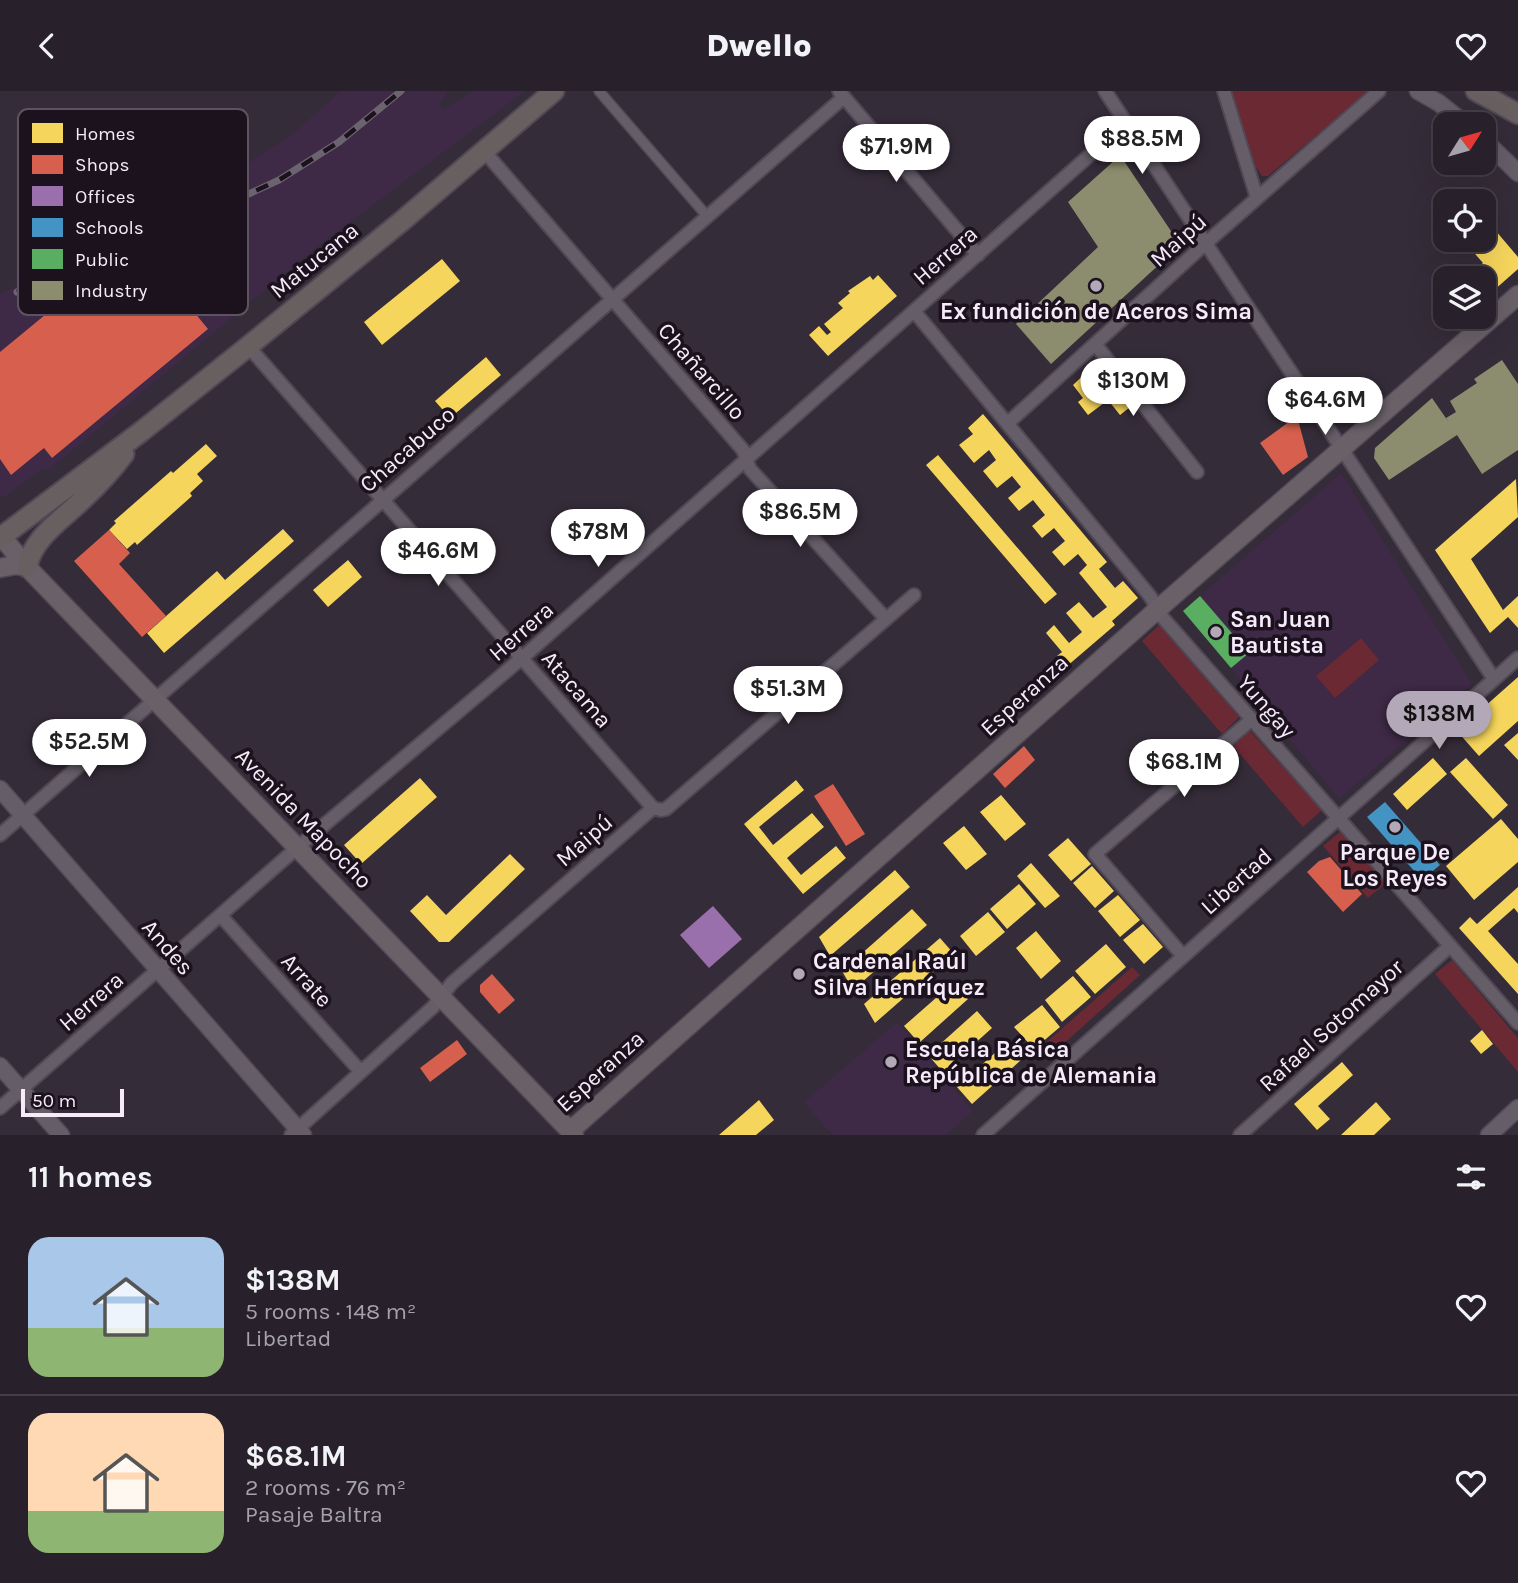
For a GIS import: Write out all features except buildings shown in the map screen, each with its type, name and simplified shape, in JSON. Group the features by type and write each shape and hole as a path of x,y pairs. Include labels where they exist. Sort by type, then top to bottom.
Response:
{"main road":[{"name":"Matucana","path":"1,536 142,431 248,346 402,221 554,91"},
{"path":"1476,91 1518,114"},
{"name":"Esperanza","path":"570,1134 1158,609 1518,295"},
{"path":"0,568 16,565 27,567 29,558 44,535 103,479 142,431"},
{"name":"Avenida Mapocho","path":"1,536 27,567 441,996 570,1134"}],"street":[{"path":"599,91 707,216"},
{"path":"1105,91 1494,679"},
{"path":"1224,91 1257,198"},
{"name":"Maipú","path":"1008,423 1379,91"},
{"path":"1418,91 1450,112"},
{"path":"841,94 978,255"},
{"name":"Chacabuco","path":"0,835 707,216 841,94"},
{"name":"Herrera","path":"0,1108 298,847 522,658 1126,123"},
{"name":"Chañarcillo","path":"484,151 743,450 750,468 886,619"},
{"path":"1496,152 1518,173"},
{"name":"Yungay","path":"915,311 1150,596 1163,618 1518,1023"},
{"path":"1095,344 1197,472"},
{"name":"Atacama","path":"248,346 653,808"},
{"name":"Maipú","path":"297,1133 433,1007 452,982 653,808 666,809 914,595"},
{"name":"Libertad","path":"983,1135 1518,658"},
{"path":"1184,956 1096,853 1251,720"},
{"name":"Andes","path":"0,789 297,1133"},
{"name":"Arrate","path":"221,916 361,1072"},
{"name":"Rafael Sotomayor","path":"1240,1135 1450,946"},
{"path":"0,1066 61,1135"},
{"path":"1489,1135 1518,1108"}],"shaded area":[{"path":"339,91 448,91 439,106 443,110 474,91 525,91 318,246 248,304 248,163 289,137"},
{"path":"1231,91 1369,91 1268,176 1262,176 1253,163"},
{"path":"18,285 18,315 235,315 50,469 42,469 3,498 0,495 0,294"},
{"path":"1341,473 1472,684 1339,799 1231,668 1248,653 1200,596"},
{"path":"1159,625 1239,717 1222,734 1142,641"},
{"path":"1361,638 1379,660 1335,698 1316,676"},
{"path":"1250,731 1322,810 1303,827 1233,746"},
{"path":"1341,831 1386,883 1368,898 1323,846"},
{"path":"1452,960 1518,1038 1518,1072 1435,974"},
{"path":"1132,967 1140,975 1048,1058 1041,1047"},
{"name":"Escuela Básica República de Alemania","path":"897,1022 973,1111 946,1135 832,1135 804,1102"}],"railway":[{"path":"248,194 279,180 339,142 401,91"}],"place":[{"name":"Ex fundición de Aceros Sima","path":"1096,286"},
{"name":"San Juan Bautista","path":"1216,632"},
{"name":"Parque De Los Reyes","path":"1395,827"},
{"name":"Cardenal Raúl Silva Henríquez","path":"799,974"},
{"name":"Escuela Básica República de Alemania","path":"891,1062"}]}
